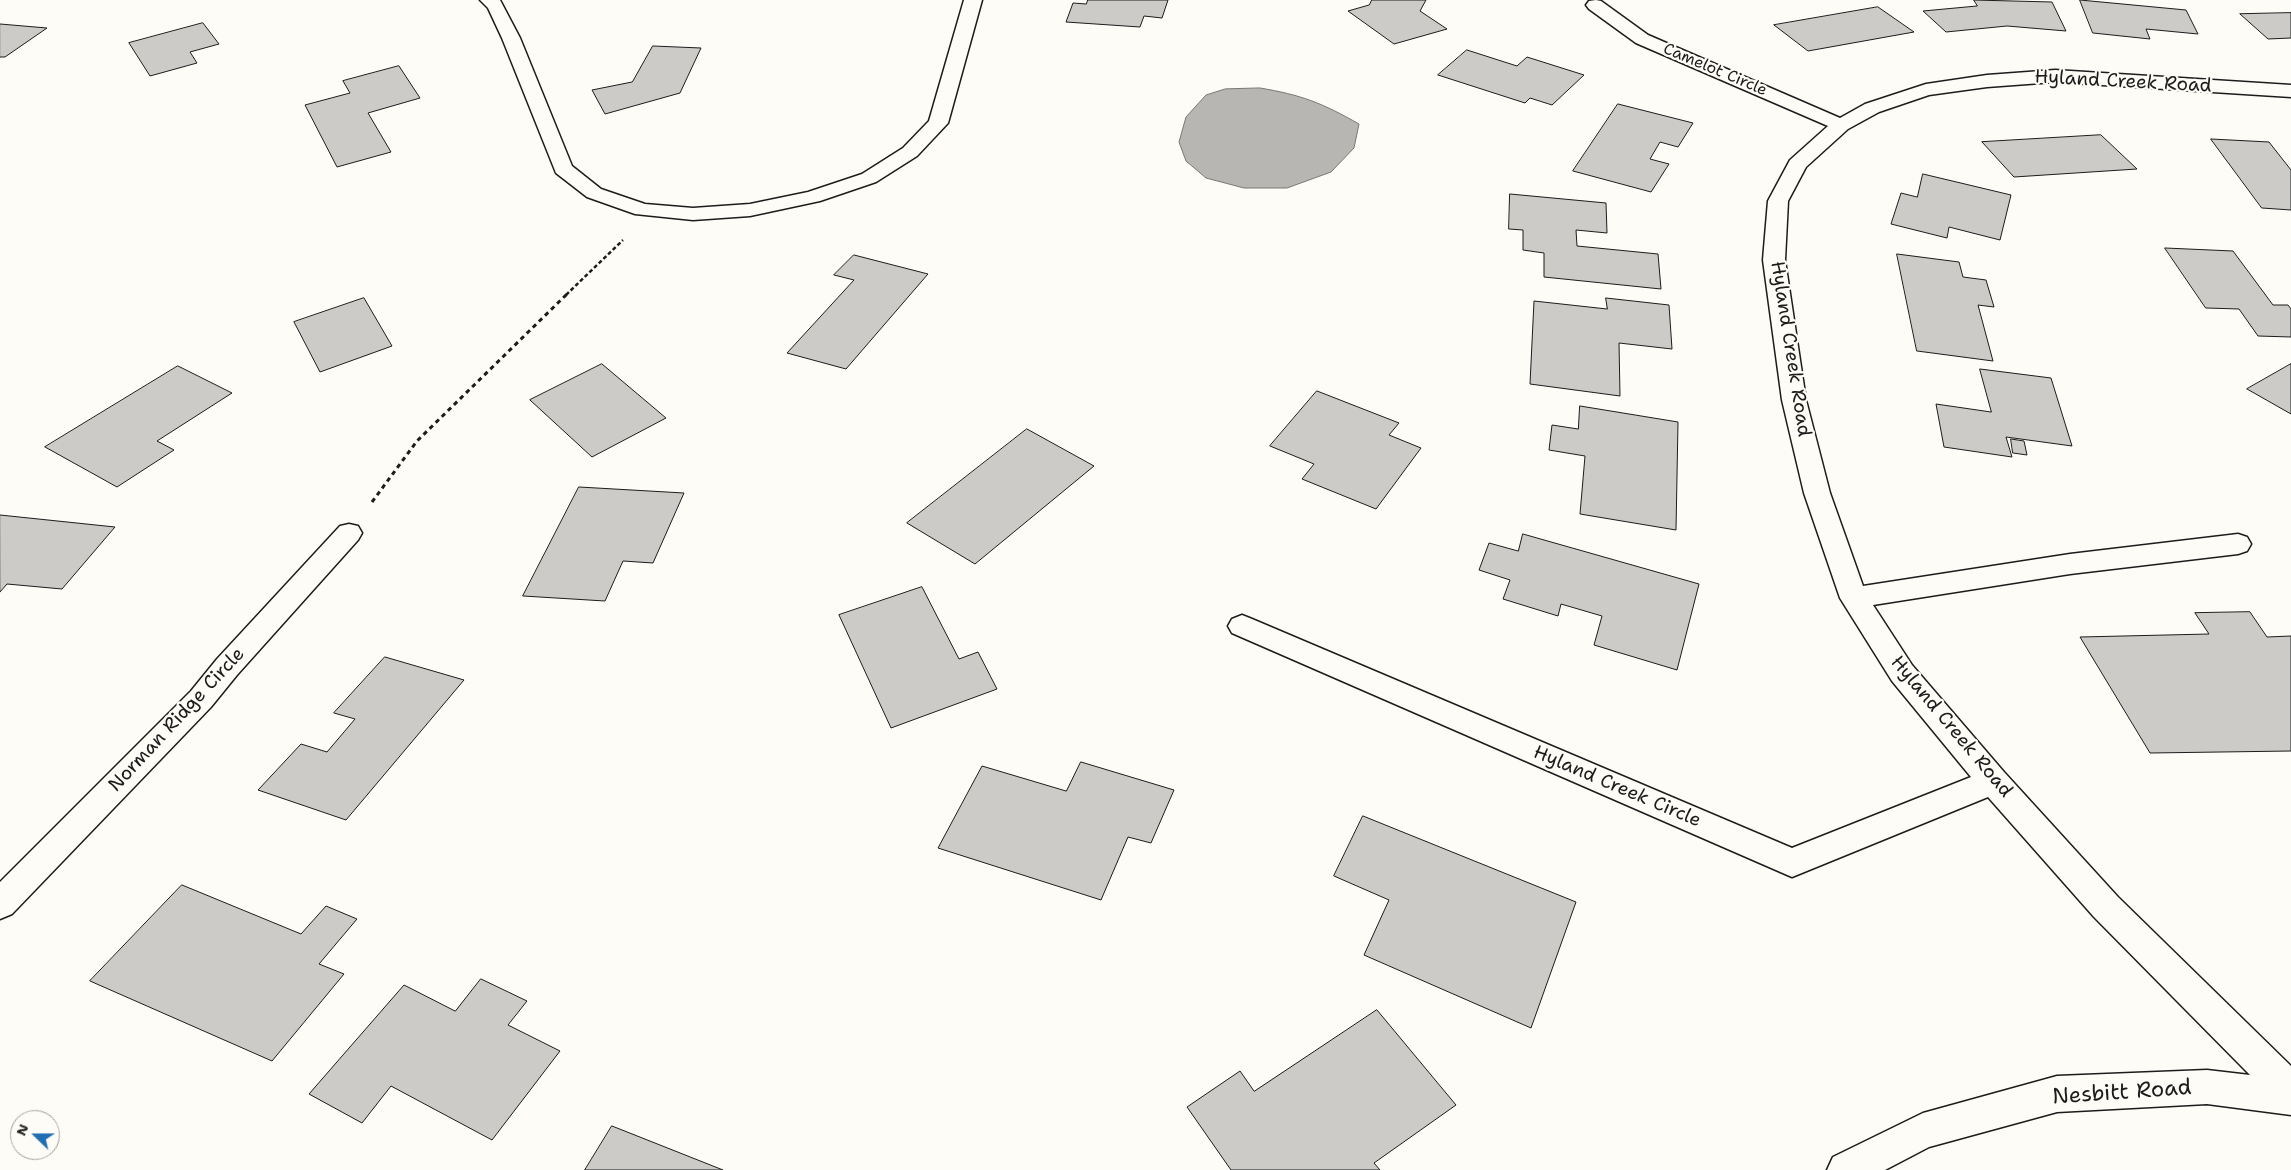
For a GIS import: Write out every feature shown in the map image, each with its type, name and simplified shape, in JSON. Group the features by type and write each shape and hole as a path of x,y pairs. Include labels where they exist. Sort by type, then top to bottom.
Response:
{"street":[{"path":"489,0 495,5 511,38 563,169 594,194 642,210 694,214 750,210 813,197 869,178 910,152 938,123 973,0"},
{"name":"Camelot Circle","path":"1596,5 1642,39 1841,125"},
{"name":"Hyland Creek Road","path":"2291,91 2055,76 2016,78 1926,90 1872,108 1841,125 1797,164 1778,201 1774,260 1794,400 1817,493 1833,543 1854,598 1902,673 1993,781 2106,908 2291,1091"},
{"name":"Norman Ridge Circle","path":"0,904 201,698 227,666 349,533"},
{"path":"1854,598 2070,564 2238,544"},
{"name":"Hyland Creek Circle","path":"1242,626 1792,863 1993,781"},
{"name":"Nesbitt Road","path":"1846,1170 1923,1131 2057,1094 2207,1087 2291,1096"}],"path":[{"path":"349,533 418,441 636,227 642,210"}],"shaded area":[{"path":"1260,88 1311,101 1334,110 1359,124 1354,148 1331,172 1287,188 1244,188 1206,178 1186,161 1179,142 1186,117 1206,95 1225,89"}],"building":[{"path":"1088,0 1168,0 1162,18 1144,16 1140,27 1066,22 1073,3 1086,4"},
{"path":"1372,0 1426,0 1420,11 1447,29 1394,44 1348,11 1369,5"},
{"path":"1974,0 2052,2 2066,31 2007,26 1946,32 1923,11 1977,6"},
{"path":"2080,0 2186,10 2198,34 2146,29 2150,39 2093,33"},
{"path":"1878,7 1914,32 1808,51 1774,25"},
{"path":"2291,13 2291,38 2268,39 2240,14"},
{"path":"203,23 219,44 190,52 197,63 150,76 129,43"},
{"path":"0,24 47,28 5,57 0,57"},
{"path":"653,46 701,48 680,93 605,114 592,90 632,82"},
{"path":"1467,50 1517,66 1527,57 1584,75 1552,105 1530,98 1525,103 1438,75"},
{"path":"399,66 420,98 368,113 391,152 337,167 305,105 350,93 343,81"},
{"path":"1618,104 1693,123 1678,147 1660,142 1650,159 1669,164 1651,192 1573,171"},
{"path":"2101,135 2137,169 2014,177 1982,142"},
{"path":"2211,139 2269,142 2291,170 2291,210 2262,208"},
{"path":"1923,174 2011,195 2000,240 1949,227 1947,238 1891,224 1901,193 1917,197"},
{"path":"1510,194 1606,203 1607,233 1576,230 1577,246 1658,254 1661,289 1544,277 1544,253 1523,250 1523,230 1509,229"},
{"path":"2165,248 2233,251 2273,305 2288,305 2291,309 2291,337 2258,336 2239,309 2206,308"},
{"path":"1897,254 1959,262 1963,277 1986,280 1994,307 1978,305 1993,361 1917,351"},
{"path":"854,255 928,274 846,369 787,353 854,280 834,275"},
{"path":"364,298 392,346 320,372 294,322"},
{"path":"1606,298 1669,305 1672,349 1619,343 1620,396 1530,384 1534,301 1607,309"},
{"path":"602,364 666,418 592,457 530,400"},
{"path":"2291,364 2291,414 2247,389"},
{"path":"178,366 232,393 157,441 174,450 117,487 45,447"},
{"path":"1980,369 2051,378 2072,446 2006,437 2012,457 1944,447 1936,404 1991,412"},
{"path":"1317,391 1399,423 1389,435 1421,448 1376,509 1302,479 1314,464 1270,446"},
{"path":"1580,406 1678,422 1676,530 1580,514 1585,456 1549,450 1552,425 1578,429"},
{"path":"1027,429 1094,466 975,564 907,523"},
{"path":"2011,439 2024,441 2027,455 2013,453"},
{"path":"579,487 684,493 653,563 623,561 605,601 523,596"},
{"path":"0,515 115,527 62,589 7,584 0,592"},
{"path":"1523,534 1699,584 1677,670 1594,645 1602,616 1561,604 1558,616 1503,599 1510,580 1479,570 1489,543 1518,551"},
{"path":"922,587 959,659 978,652 997,689 891,728 839,615"},
{"path":"2250,612 2267,637 2291,636 2291,751 2150,753 2080,637 2209,634 2195,613"},
{"path":"385,657 464,680 346,820 258,790 301,744 327,752 355,719 334,713"},
{"path":"1081,762 1174,790 1151,843 1128,837 1101,900 938,848 982,766 1066,791"},
{"path":"1363,816 1576,902 1531,1028 1364,955 1389,900 1334,876"},
{"path":"182,885 301,934 326,906 357,919 319,964 344,974 272,1061 90,981"},
{"path":"481,979 527,1001 508,1025 560,1051 492,1140 391,1086 362,1123 309,1094 404,985 455,1011"},
{"path":"1377,1010 1456,1105 1374,1163 1380,1170 1231,1170 1187,1107 1240,1071 1254,1091"},
{"path":"612,1126 723,1170 585,1170"}]}
